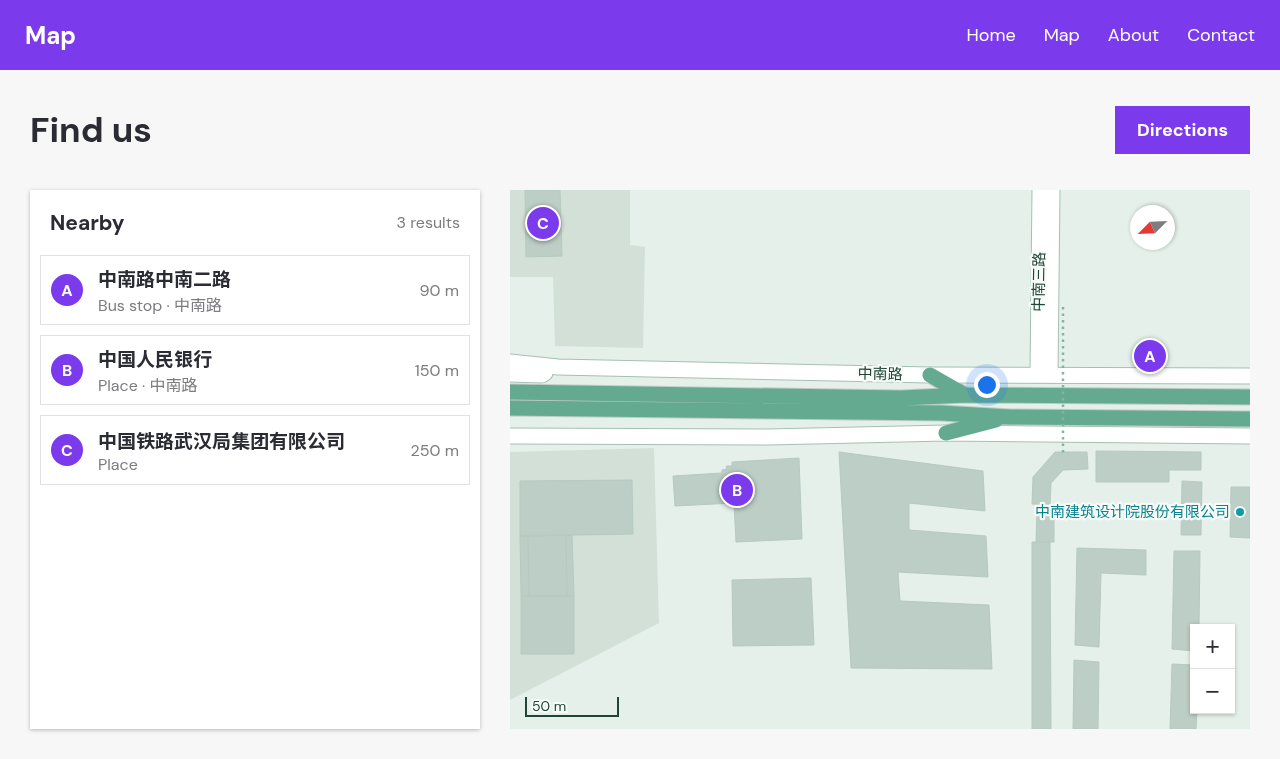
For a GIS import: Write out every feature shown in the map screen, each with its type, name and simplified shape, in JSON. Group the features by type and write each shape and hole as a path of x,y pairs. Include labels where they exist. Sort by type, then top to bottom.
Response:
{"main road":[{"name":"中南三路","path":"1040,190 1044,374"},
{"name":"中南三路","path":"1044,374 1052,190"},
{"name":"中南路","path":"510,362 558,367 930,376 1044,374 1250,376"},
{"path":"510,374 542,374 558,367"},
{"path":"930,376 966,395"},
{"name":"中南路","path":"510,392 900,398 966,395 1250,397"},
{"path":"510,408 941,412 1010,417 1250,419"},
{"path":"946,433 1010,417"},
{"path":"510,436 768,437 946,433 1250,436"}],"path":[{"path":"1063,307 1064,454"}],"shaded area":[{"path":"510,190 630,190 630,245 645,247 643,348 555,346 553,277 510,277"},
{"path":"654,448 659,623 510,700 510,452"}],"building":[{"path":"525,190 560,190 562,256 526,257"},
{"path":"1096,451 1201,452 1201,470 1169,470 1169,482 1096,482"},
{"path":"839,452 983,471 985,511 909,503 909,530 986,536 988,577 898,572 900,601 989,605 992,669 851,668"},
{"path":"1055,452 1087,452 1088,469 1063,470 1051,483 1050,505 1032,504 1033,477"},
{"path":"799,458 802,539 736,542 734,503 675,506 673,476 722,473 722,470 727,469 726,466 732,466 732,462"},
{"path":"632,480 633,534 520,536 520,481"},
{"path":"1182,481 1202,482 1201,535 1181,535"},
{"name":"中南建筑设计院股份有限公司","path":"1231,487 1250,487 1250,538 1230,537"},
{"path":"1037,505 1054,505 1054,542 1036,542"},
{"path":"566,535 567,596 529,596 528,536"},
{"path":"572,535 574,596 521,596 520,536"},
{"path":"1032,542 1050,542 1051,729 1032,729"},
{"path":"1077,548 1146,550 1146,575 1101,573 1099,647 1075,645"},
{"path":"1174,551 1200,551 1199,624 1190,624 1190,651 1172,649"},
{"path":"811,578 814,645 733,646 732,580"},
{"path":"521,596 574,596 574,654 521,654"},
{"path":"1074,660 1099,662 1098,729 1073,729"},
{"path":"1172,664 1190,665 1190,714 1197,714 1196,729 1170,729"}],"place":[{"name":"中国铁路武汉局集团有限公司","path":"543,223"},
{"name":"中南路中南二路","path":"1150,356"},
{"name":"中国人民银行","path":"737,490"},
{"name":"中南建筑设计院股份有限公司","path":"1240,512"}]}
